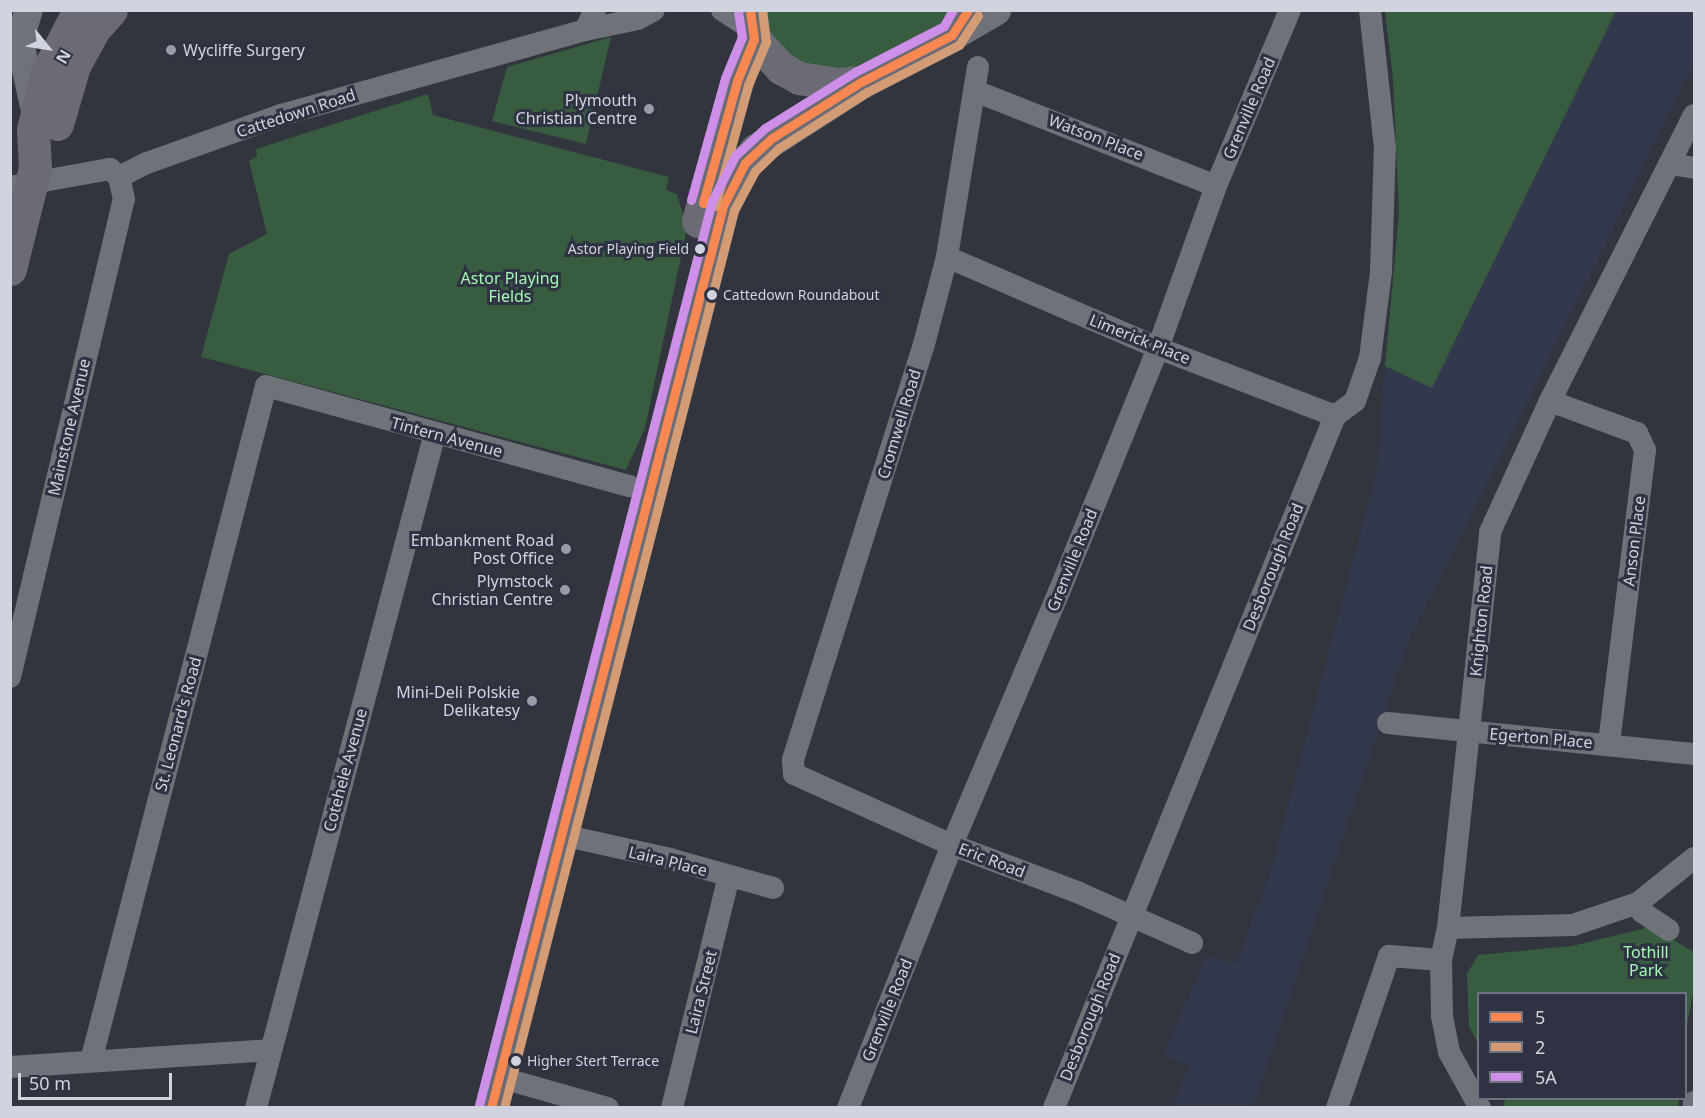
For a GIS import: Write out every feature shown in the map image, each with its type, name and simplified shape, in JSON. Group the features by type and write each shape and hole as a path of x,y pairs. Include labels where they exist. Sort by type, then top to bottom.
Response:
{"main road":[{"path":"10,269 23,178 36,116 54,53 79,10"},
{"path":"23,178 53,140 77,60 111,10"},
{"path":"495,1092 723,206 745,163 756,150 861,82 960,23 995,10"},
{"path":"745,19 781,68 799,78 838,84 861,82"},
{"path":"468,1107 737,81 745,19"}],"street":[{"path":"29,10 16,44 36,116"},
{"name":"Cattedown Road","path":"119,177 147,163 281,115 590,20 638,19 654,10"},
{"name":"Grenville Road","path":"853,1106 952,845 1158,348 1216,186 1290,10"},
{"name":"Desborough Road","path":"1054,1107 1335,416 1355,402 1364,380 1381,272 1385,148 1370,10"},
{"name":"Cromwell Road","path":"794,774 793,760 924,344 947,257 978,67"},
{"name":"Watson Place","path":"975,91 1216,186"},
{"name":"Knighton Road","path":"1480,1107 1449,1052 1442,1016 1441,960 1448,928 1490,532 1550,401 1695,115"},
{"path":"1670,164 1695,168"},
{"path":"23,178 69,179 110,169 119,177"},
{"name":"Mainstone Avenue","path":"10,677 124,199 119,177"},
{"name":"Limerick Place","path":"947,257 1158,348 1335,416"},
{"name":"Tintern Avenue","path":"266,386 630,486"},
{"name":"St. Leonard's Road","path":"91,1061 266,386"},
{"name":"Anson Place","path":"1550,401 1637,433 1645,450 1609,744"},
{"name":"Cotehele Avenue","path":"256,1107 435,433"},
{"name":"Egerton Place","path":"1388,723 1695,754"},
{"name":"Eric Road","path":"794,774 952,845 1192,943"},
{"name":"Laira Place","path":"562,835 773,888"},
{"path":"1448,928 1573,925 1638,903 1695,858"},
{"name":"Laira Street","path":"672,1107 729,876"},
{"path":"1638,903 1642,912 1669,930"},
{"path":"1337,1107 1389,956 1441,960"},
{"path":"10,1067 270,1050"},
{"path":"495,1092 608,1107"},
{"path":"1694,1107 1695,1102"}],"shaded area":[{"path":"1616,11 1694,11 1694,64 1407,645 1253,1107 1172,1107 1189,1066 1163,1055 1206,956 1237,963 1271,869 1377,470 1385,366 1432,387"}],"green space":[{"path":"764,11 951,11 942,23 844,71 813,71 770,39"},
{"path":"1385,11 1616,11 1432,388 1385,366 1399,213 1393,79"},
{"path":"611,37 586,144 492,121 507,67"},
{"name":"Astor Playing Fields","path":"428,94 433,115 669,177 666,190 677,194 687,228 645,428 626,470 201,357 229,254 267,234 249,161 257,156 256,149"},
{"name":"Tothill Park","path":"1650,927 1694,952 1694,988 1687,1025 1687,992 1477,992 1477,1042 1469,1026 1467,974 1478,955 1572,946"},
{"path":"1505,1100 1679,1100 1678,1107 1503,1107"}],"transit line":[{"name":"5","path":"703,203 737,81 754,39 750,10"},
{"name":"2","path":"715,206 748,85 766,42 762,10"},
{"name":"5A","path":"479,1105 712,201 735,156 765,128 855,72 944,26 953,10"},
{"name":"5","path":"491,1108 723,206 745,163 772,138 861,82 952,35 968,10"},
{"name":"5A","path":"691,200 725,78 742,37 738,12"},
{"name":"2","path":"504,1108 734,210 755,171 779,148 867,92 959,45 978,16"}],"place":[{"name":"Wycliffe Surgery","path":"171,50"},
{"name":"Plymouth Christian Centre","path":"649,109"},
{"name":"Astor Playing Field","path":"700,249"},
{"name":"Cattedown Roundabout","path":"712,295"},
{"name":"Embankment Road Post Office","path":"566,549"},
{"name":"Plymstock Christian Centre","path":"565,590"},
{"name":"Mini-Deli Polskie Delikatesy","path":"532,701"},
{"name":"Higher Stert Terrace","path":"516,1061"}]}
